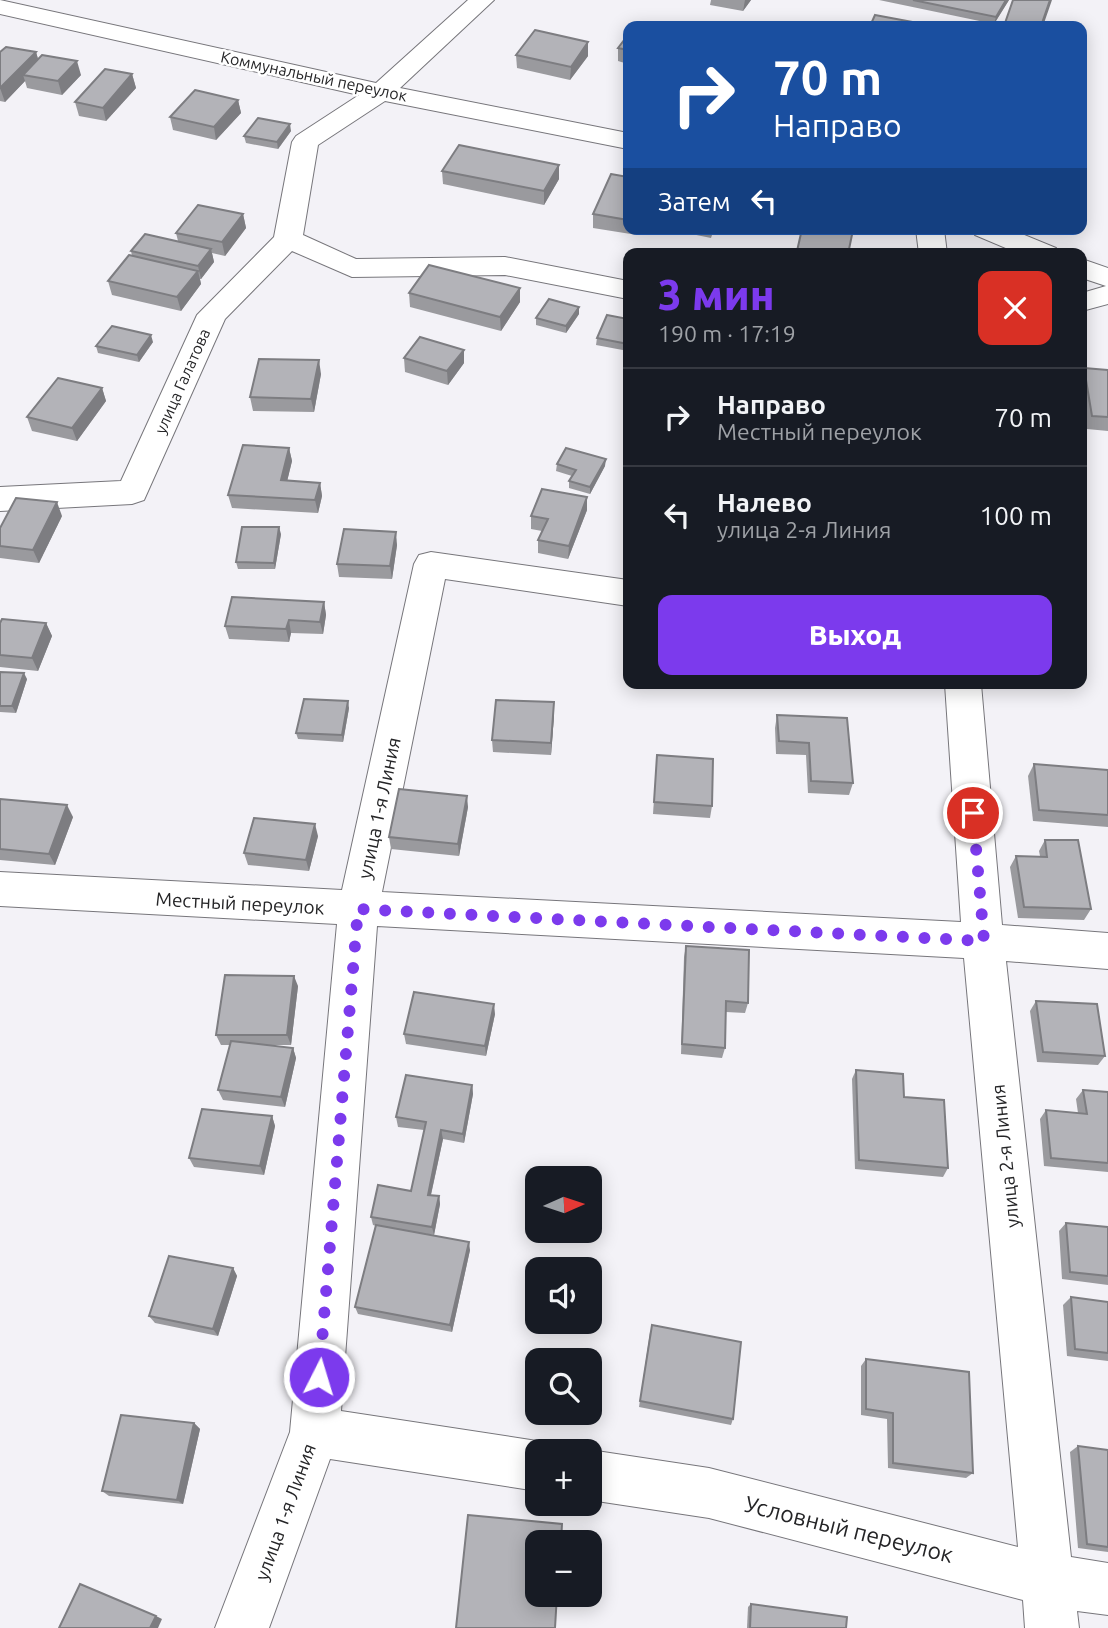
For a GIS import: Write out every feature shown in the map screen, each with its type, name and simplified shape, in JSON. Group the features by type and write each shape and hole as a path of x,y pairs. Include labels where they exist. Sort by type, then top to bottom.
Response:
{"street":[{"path":"482,0 381,92 305,142 288,239 352,268 505,266 623,289"},
{"name":"Коммунальный переулок","path":"0,7 110,20 381,92 623,140"},
{"path":"1000,235 1031,248"},
{"name":"улица Галатова","path":"0,499 132,492 212,315 288,239"},
{"path":"1087,270 1108,278"},
{"path":"1087,301 1108,295"},
{"name":"улица 1-я Линия","path":"242,1628 315,1432 358,909 431,564 623,592"},
{"name":"улица 2-я Линия","path":"963,689 984,941 1049,1604"},
{"name":"Местный переулок","path":"0,889 984,941 1108,951"},
{"path":"315,1432 525,1464"},
{"name":"Условный переулок","path":"602,1477 709,1493 1049,1604 1108,1589"}],"building":[{"path":"913,0 1006,0 996,17"},
{"path":"1013,0 1050,0 1043,21 1006,21"},
{"path":"875,15 907,21 872,21"},
{"path":"535,30 588,42 571,67 516,55"},
{"path":"6,47 36,52 0,88 0,52"},
{"path":"42,55 77,61 58,81 23,75"},
{"path":"105,69 132,74 103,108 75,102"},
{"path":"195,90 238,100 214,127 170,117"},
{"path":"258,118 290,124 277,142 244,136"},
{"path":"459,145 559,165 544,191 442,171"},
{"path":"611,174 623,176 623,219 593,214"},
{"path":"198,205 243,214 222,242 176,233"},
{"path":"145,234 211,249 198,266 131,251"},
{"path":"801,235 852,235 849,248 798,248"},
{"path":"129,255 198,271 177,297 108,281"},
{"path":"429,265 520,288 500,317 409,293"},
{"path":"549,299 579,307 566,326 536,318"},
{"path":"607,315 623,318 623,343 597,338"},
{"path":"112,326 151,335 137,355 96,346"},
{"path":"420,337 464,350 447,371 404,358"},
{"path":"259,359 319,360 311,399 250,397"},
{"path":"1087,368 1108,370 1108,417 1092,416"},
{"path":"58,378 102,388 72,428 27,417"},
{"path":"243,445 289,448 281,480 320,483 315,500 228,495"},
{"path":"566,448 606,459 590,487 569,481 576,470 557,464"},
{"path":"542,489 587,497 569,546 538,540 548,519 531,516"},
{"path":"16,498 57,502 33,550 0,546 0,528"},
{"path":"242,527 279,527 274,563 236,562"},
{"path":"344,529 396,532 390,566 337,564"},
{"path":"232,597 324,602 320,622 289,620 286,629 225,626"},
{"path":"2,619 46,623 32,658 0,655"},
{"path":"0,672 24,673 12,706 0,706"},
{"path":"304,699 348,701 342,735 296,733"},
{"path":"496,700 554,702 551,743 492,740"},
{"path":"777,715 847,718 853,783 811,781 809,743 779,741"},
{"path":"657,755 713,759 712,806 654,802"},
{"path":"1034,764 1108,770 1108,815 1039,810"},
{"path":"399,789 467,796 458,844 389,837"},
{"path":"0,799 67,805 49,854 0,849"},
{"path":"254,818 315,824 306,860 244,853"},
{"path":"1045,840 1078,840 1091,909 1024,907 1016,856 1047,857"},
{"path":"686,946 749,950 748,1003 726,1001 725,1048 682,1044"},
{"path":"225,975 294,976 287,1035 216,1035"},
{"path":"414,992 494,1004 485,1046 404,1034"},
{"path":"1036,1001 1097,1004 1105,1056 1043,1052"},
{"path":"231,1041 293,1048 281,1097 218,1090"},
{"path":"856,1070 903,1074 904,1097 944,1100 948,1168 859,1160"},
{"path":"406,1075 472,1085 463,1134 441,1130 428,1195 439,1196 432,1227 371,1217 378,1185 411,1191 426,1122 396,1117"},
{"path":"1083,1090 1108,1092 1108,1163 1051,1158 1046,1110 1087,1114"},
{"path":"202,1109 272,1116 260,1166 189,1158"},
{"path":"1066,1223 1108,1227 1108,1276 1070,1272"},
{"path":"376,1225 469,1242 450,1325 355,1307"},
{"path":"169,1256 233,1268 213,1329 149,1316"},
{"path":"1071,1297 1108,1302 1108,1353 1075,1349"},
{"path":"652,1325 741,1342 733,1419 640,1401"},
{"path":"866,1359 969,1372 973,1473 893,1463 893,1413 866,1409"},
{"path":"121,1415 194,1423 177,1500 102,1491"},
{"path":"1078,1446 1108,1450 1108,1547 1087,1544"},
{"path":"468,1515 562,1524 562,1530 525,1530 525,1607 556,1607 555,1628 456,1628"},
{"path":"80,1584 156,1616 150,1628 59,1628"},
{"path":"751,1604 847,1617 846,1628 750,1628"}],"route":[{"path":"319,1377 358,909 984,941 973,813"}]}
